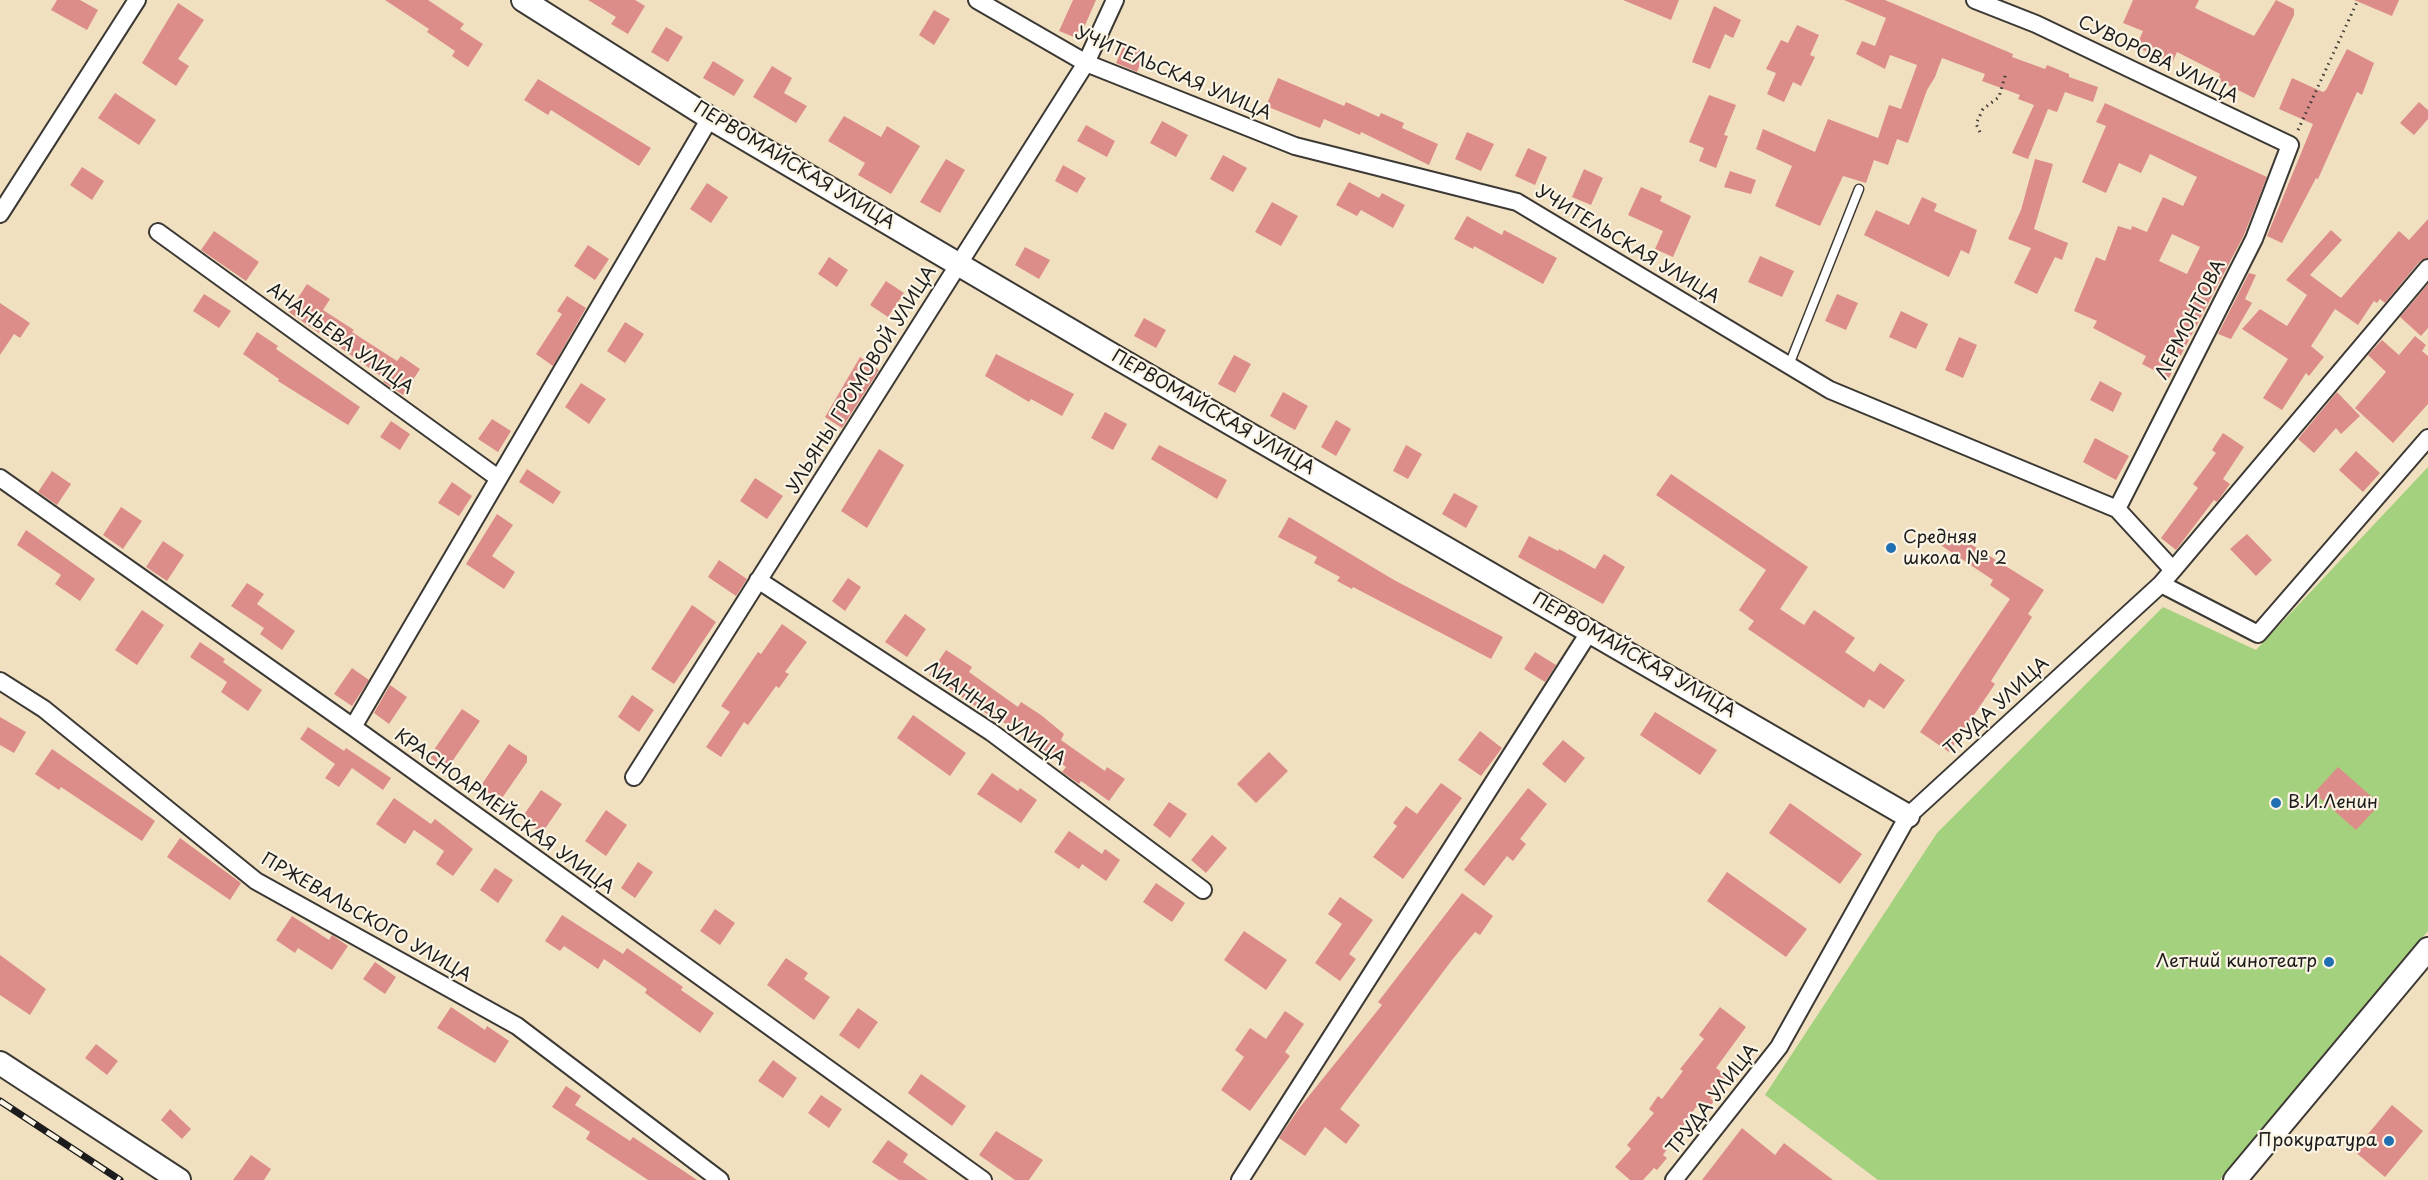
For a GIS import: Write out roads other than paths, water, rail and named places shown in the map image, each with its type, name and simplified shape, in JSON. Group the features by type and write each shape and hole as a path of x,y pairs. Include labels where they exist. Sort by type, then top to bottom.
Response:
{"street":[{"path":"0,214 137,0"},
{"name":"ПЕРВОМАЙСКАЯ УЛИЦА","path":"523,0 710,118 1908,816"},
{"name":"УЧИТЕЛЬСКАЯ УЛИЦА","path":"977,0 1086,63 1295,146 1516,202 1830,390 2117,509 2173,570"},
{"name":"УЛЬЯНЫ ГРОМОВОЙ УЛИЦА","path":"633,777 1086,63 1115,0"},
{"name":"СУВОРОВА УЛИЦА","path":"1975,0 2036,24 2290,145"},
{"path":"353,727 710,118"},
{"name":"ЛЕРМОНТОВА","path":"2117,509 2254,238 2290,145"},
{"name":"АНАНЬЕВА УЛИЦА","path":"158,232 498,478"},
{"path":"2428,268 2161,584 2258,634 2428,438"},
{"name":"КРАСНОАРМЕЙСКАЯ УЛИЦА","path":"0,478 353,727 983,1180"},
{"name":"ЛИАННАЯ УЛИЦА","path":"758,580 991,732 1203,890"},
{"name":"ТРУДА УЛИЦА","path":"1674,1180 1779,1047 1908,816 2161,584"},
{"path":"1240,1180 1590,631"},
{"name":"ПРЖЕВАЛЬСКОГО УЛИЦА","path":"0,681 44,709 256,880 517,1026 720,1180"},
{"path":"2235,1180 2428,949"},
{"path":"0,1063 179,1180"}],"lane":[{"path":"1789,365 1859,189"}],"railway":[{"path":"0,1101 120,1180"}],"place":[{"name":"Средняя школа № 2","path":"1891,548"},
{"name":"В.И.Ленин","path":"2276,803"},
{"name":"Летний кинотеатр","path":"2329,962"},
{"name":"Прокуратура","path":"2389,1141"}]}
